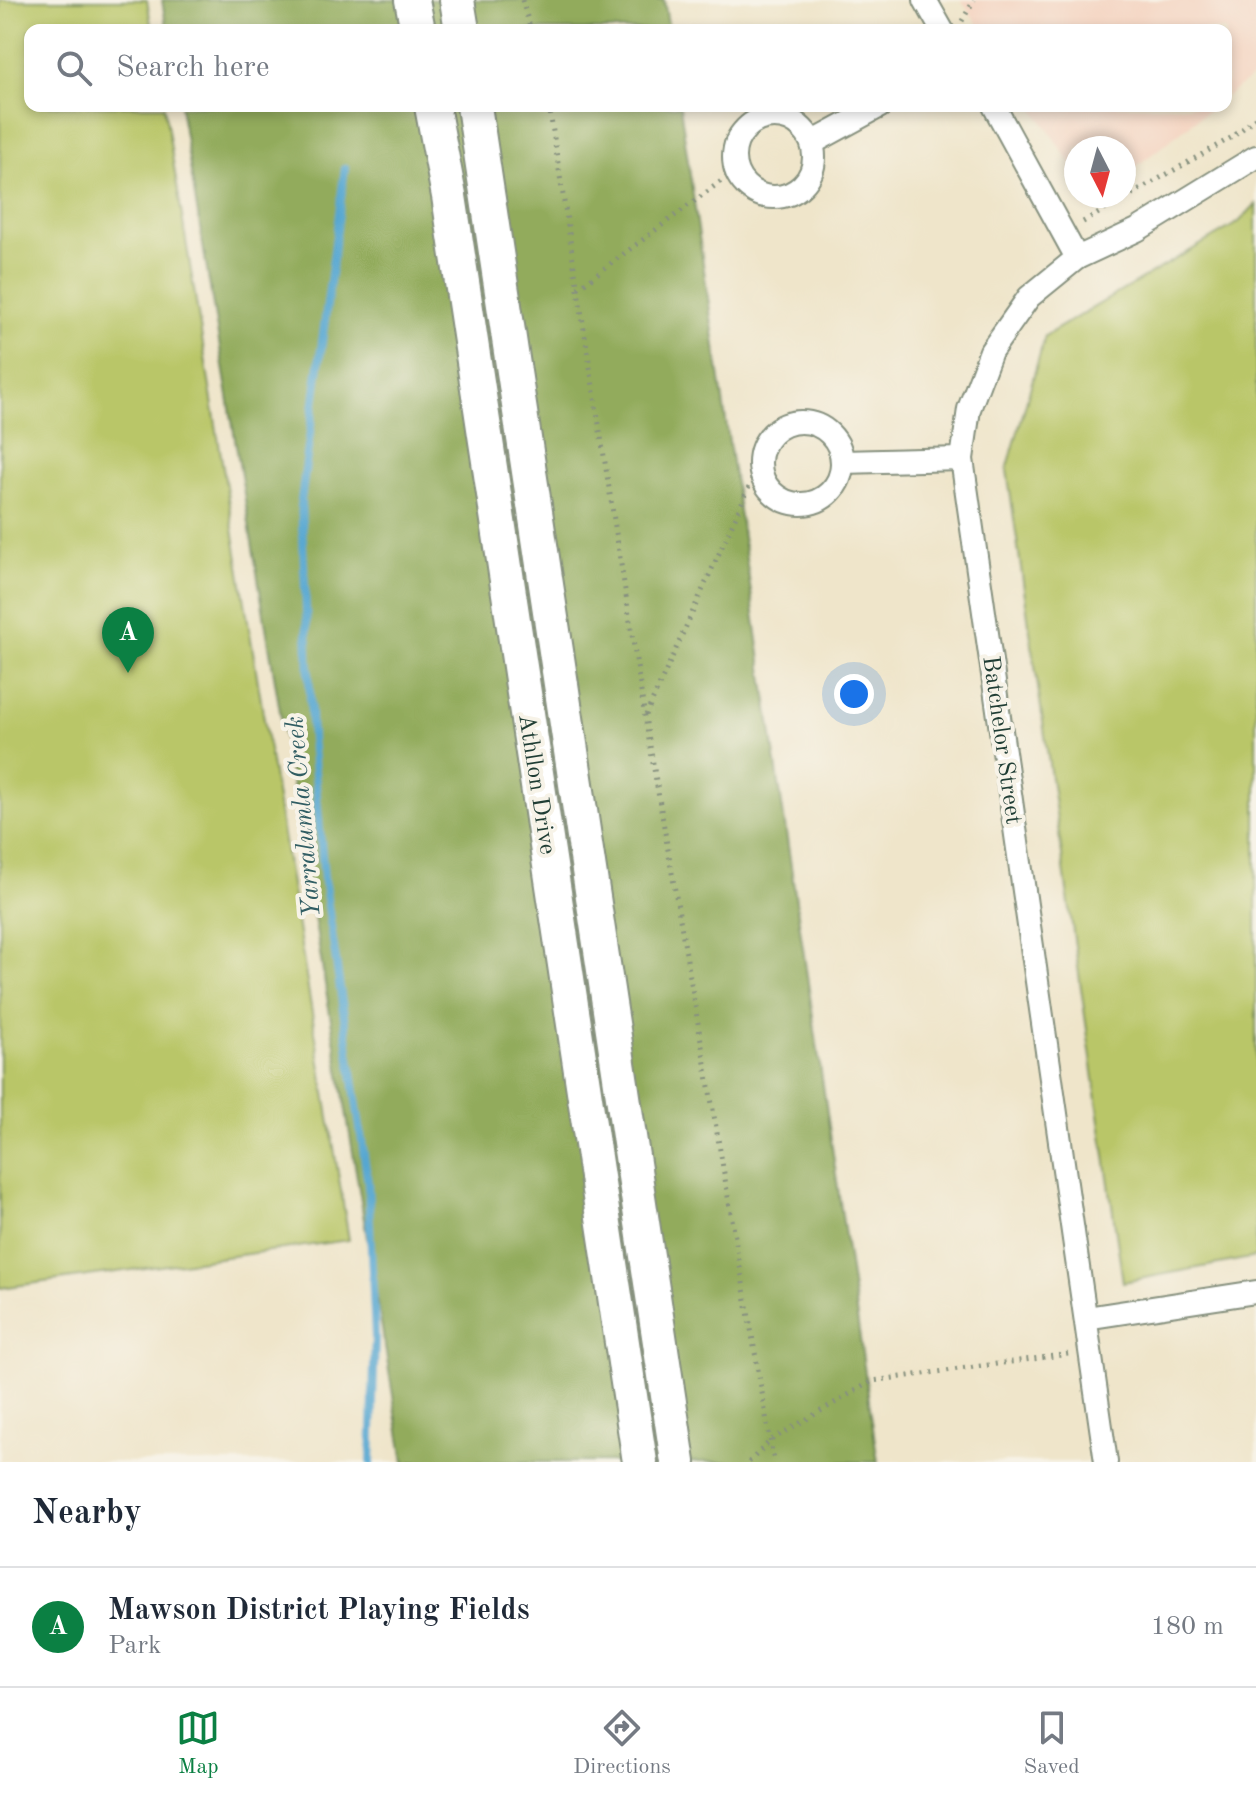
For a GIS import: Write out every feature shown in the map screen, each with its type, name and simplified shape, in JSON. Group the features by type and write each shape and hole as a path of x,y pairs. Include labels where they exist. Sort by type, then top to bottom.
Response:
{"main road":[{"path":"412,0 417,24"},
{"path":"457,0 461,24"},
{"name":"Athllon Drive","path":"433,112 449,196 640,1462"},
{"name":"Athllon Drive","path":"475,112 678,1462"}],"street":[{"path":"925,0 946,24"},
{"path":"812,143 869,112"},
{"path":"997,112 1077,258"},
{"path":"767,118 794,122 812,143 815,155 808,180 789,195 776,198 751,191 736,170 736,143 754,123 767,118"},
{"name":"Batchelor Street","path":"1106,1462 962,459 969,409 991,351 1029,297 1077,258 1137,230 1256,157"},
{"path":"799,421 812,423 834,437 842,462 833,489 809,504 781,500 770,491 759,465 766,440 787,424 799,421"},
{"path":"842,462 962,459"},
{"path":"1086,1318 1256,1292"}],"path":[{"path":"522,0 529,24"},
{"path":"953,24 974,0"},
{"path":"550,112 645,717 774,1462"},
{"path":"1074,215 1082,223 1234,136 1256,117"},
{"path":"578,288 736,170"},
{"path":"645,717 759,465"},
{"path":"749,1462 771,1440 872,1381 1090,1352"}],"shaded area":[{"path":"961,0 1256,0 1256,74 1232,92 1232,24 978,24"},
{"path":"1036,112 1206,112 1136,167 1136,136 1064,136 1064,153"}],"green space":[{"path":"0,0 147,0 151,24 24,24 24,112 165,112 349,1240 0,1288"},
{"path":"162,0 664,0 668,24 166,24"},
{"path":"181,112 681,112 878,1462 404,1462"},
{"path":"1256,204 1256,1257 1123,1282 1007,470 1045,336 1239,222"}],"waterway":[{"name":"Yarralumla Creek","path":"345,168 301,501 312,738 324,878 368,1183 375,1336 371,1462"}],"place":[{"name":"Mawson District Playing Fields","path":"128,673"}]}
